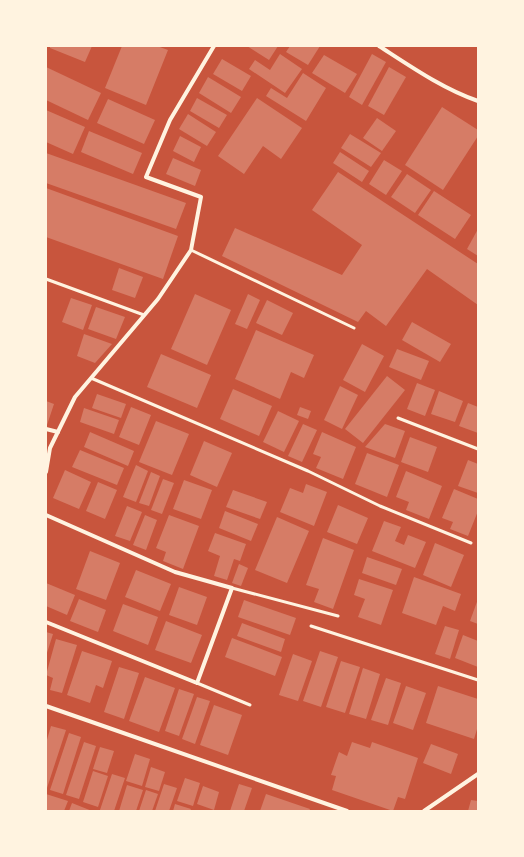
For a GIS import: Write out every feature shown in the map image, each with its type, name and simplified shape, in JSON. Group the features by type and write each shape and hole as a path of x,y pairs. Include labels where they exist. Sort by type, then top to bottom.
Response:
{"street":[{"path":"46,472 50,448 75,397 158,299 192,250 201,196 146,177 170,120 214,46"},
{"path":"379,46 411,67 466,97 478,101"},
{"path":"46,429 58,432"},
{"path":"46,515 175,572 232,588 197,683 46,622"},
{"path":"46,706 347,811"},
{"path":"424,811 478,774"}],"lane":[{"path":"192,250 354,328"},
{"path":"46,279 144,315"},
{"path":"91,378 308,471 380,506 471,543"},
{"path":"398,418 478,449"},
{"path":"232,588 338,616"},
{"path":"311,626 478,680"},
{"path":"197,683 250,705"}],"building":[{"path":"50,46 92,46 85,62 50,48"},
{"path":"122,46 157,46 168,50 146,105 105,88"},
{"path":"247,46 278,46 269,60"},
{"path":"290,46 320,46 308,65 286,52"},
{"path":"280,54 302,69 285,93 249,69 255,60 270,70"},
{"path":"372,54 386,62 362,105 349,97"},
{"path":"324,55 357,74 345,93 312,73"},
{"path":"222,59 251,76 242,91 213,74"},
{"path":"46,67 101,93 88,120 46,100"},
{"path":"389,67 406,77 384,115 368,106"},
{"path":"303,73 326,88 306,121 266,96 271,88 287,98"},
{"path":"208,77 241,97 231,113 199,93"},
{"path":"197,98 227,115 219,128 190,111"},
{"path":"257,98 302,128 281,159 263,146 244,174 218,156"},
{"path":"108,99 155,120 144,144 97,123"},
{"path":"442,107 478,130 478,136 443,190 405,165"},
{"path":"46,110 85,127 73,154 46,142"},
{"path":"188,114 216,132 207,146 179,129"},
{"path":"377,118 396,131 382,151 363,138"},
{"path":"89,131 142,153 133,174 81,152"},
{"path":"350,134 381,153 371,167 341,148"},
{"path":"180,136 201,147 194,162 173,151"},
{"path":"340,152 369,171 362,182 333,163"},
{"path":"46,153 186,203 176,229 46,183"},
{"path":"173,158 201,170 195,186 166,174"},
{"path":"384,160 402,171 386,195 369,184"},
{"path":"338,172 478,264 478,305 427,269 386,326 366,311 358,322 222,256 235,228 342,275 362,245 312,210"},
{"path":"407,174 431,190 415,213 391,197"},
{"path":"46,188 178,236 163,279 46,237"},
{"path":"434,191 471,215 455,239 418,215"},
{"path":"478,229 478,256 467,249"},
{"path":"119,268 143,277 135,298 112,290"},
{"path":"195,294 231,310 207,365 171,349"},
{"path":"248,294 260,300 247,329 235,324"},
{"path":"71,298 92,305 83,330 62,322"},
{"path":"267,300 293,313 282,335 256,323"},
{"path":"96,307 125,317 116,339 88,329"},
{"path":"412,322 451,344 440,362 402,340"},
{"path":"256,330 314,355 304,378 291,372 280,399 235,379"},
{"path":"84,334 112,344 95,363 77,356"},
{"path":"362,344 384,356 365,392 343,380"},
{"path":"397,349 429,361 421,380 389,367"},
{"path":"161,354 211,375 197,408 147,387"},
{"path":"387,376 405,390 363,443 345,429"},
{"path":"417,383 435,390 425,416 407,409"},
{"path":"340,386 358,395 342,429 324,420"},
{"path":"233,389 272,406 259,436 220,419"},
{"path":"439,391 463,401 455,422 431,414"},
{"path":"97,394 126,404 121,418 92,408"},
{"path":"46,401 54,404 47,425 46,424"},
{"path":"468,403 478,407 478,433 459,426"},
{"path":"131,407 151,415 139,445 119,437"},
{"path":"300,407 311,411 308,419 297,415"},
{"path":"84,408 119,420 114,434 80,422"},
{"path":"278,411 299,421 284,452 263,442"},
{"path":"156,421 189,434 172,475 139,462"},
{"path":"303,424 317,430 302,462 288,456"},
{"path":"385,424 405,431 395,458 365,447"},
{"path":"90,432 134,451 128,466 84,447"},
{"path":"322,432 356,447 343,479 316,468 321,457 313,454"},
{"path":"410,437 437,447 428,472 401,462"},
{"path":"204,441 232,453 217,487 190,475"},
{"path":"80,450 124,468 117,485 72,467"},
{"path":"367,453 399,465 387,497 355,484"},
{"path":"468,460 478,464 478,493 458,486"},
{"path":"136,465 148,471 136,502 123,497"},
{"path":"65,470 91,482 79,509 53,498"},
{"path":"406,471 442,486 429,519 406,510 409,502 396,497"},
{"path":"151,472 160,476 149,506 139,503"},
{"path":"163,479 174,483 162,514 151,510"},
{"path":"184,480 212,490 201,519 173,509"},
{"path":"98,482 117,490 105,519 86,511"},
{"path":"306,484 327,492 314,526 280,512 290,488 303,493"},
{"path":"454,489 478,499 478,511 468,536 450,529 453,522 442,518"},
{"path":"233,490 267,502 260,519 226,507"},
{"path":"338,505 368,518 357,544 327,532"},
{"path":"127,506 142,512 130,541 115,536"},
{"path":"225,511 258,524 251,541 219,528"},
{"path":"145,515 157,520 146,550 133,545"},
{"path":"169,515 199,526 183,569 163,561 166,552 156,548"},
{"path":"277,517 309,531 287,583 255,570"},
{"path":"384,521 401,527 395,541 404,545 408,535 426,542 415,568 372,551"},
{"path":"215,533 246,544 240,561 234,559 227,580 214,576 220,556 208,551"},
{"path":"323,538 354,550 333,609 314,602 319,589 306,585"},
{"path":"435,543 464,555 451,587 423,575"},
{"path":"90,551 120,563 106,600 76,589"},
{"path":"367,557 402,569 396,585 362,573"},
{"path":"239,564 248,568 241,586 232,583"},
{"path":"136,570 171,584 160,611 125,597"},
{"path":"414,577 461,594 455,611 443,606 436,625 402,613"},
{"path":"359,579 393,590 381,625 358,617 365,599 354,595"},
{"path":"46,583 75,595 67,615 46,606"},
{"path":"179,587 207,597 197,625 169,615"},
{"path":"79,599 106,610 98,632 70,621"},
{"path":"478,599 478,624 470,621"},
{"path":"244,600 296,618 290,635 238,617"},
{"path":"123,604 158,617 148,645 113,631"},
{"path":"166,621 202,635 191,663 155,650"},
{"path":"242,623 285,639 281,652 237,636"},
{"path":"445,626 459,630 450,659 435,654"},
{"path":"46,632 53,634 46,656"},
{"path":"463,635 478,641 478,667 455,658"},
{"path":"232,638 282,657 275,676 225,657"},
{"path":"56,639 77,645 62,693 50,690 53,678 46,675"},
{"path":"82,651 112,661 103,688 96,685 90,703 67,695"},
{"path":"320,651 338,657 321,707 303,701"},
{"path":"293,654 312,661 298,701 279,695"},
{"path":"341,661 360,667 345,713 326,707"},
{"path":"119,667 139,673 124,719 104,712"},
{"path":"363,668 380,674 366,719 349,714"},
{"path":"145,677 175,688 159,732 129,721"},
{"path":"386,678 401,683 388,725 371,720"},
{"path":"406,686 426,693 413,730 393,723"},
{"path":"438,686 478,699 478,726 474,739 426,723"},
{"path":"179,689 194,694 179,736 165,731"},
{"path":"197,697 210,701 195,744 182,739"},
{"path":"214,705 242,715 228,755 200,745"},
{"path":"51,726 66,730 47,788 46,743"},
{"path":"69,733 81,737 63,794 50,790"},
{"path":"84,742 96,746 79,799 66,795"},
{"path":"352,742 370,748 372,742 418,758 405,799 398,797 393,811 332,790 336,776 331,775 339,752 347,756"},
{"path":"431,744 458,754 451,774 423,763"},
{"path":"100,747 114,751 107,773 93,769"},
{"path":"135,754 150,759 142,786 126,781"},
{"path":"151,767 165,772 159,791 145,787"},
{"path":"93,771 108,776 98,807 83,802"},
{"path":"112,774 125,778 114,811 100,810"},
{"path":"185,778 200,783 193,806 177,801"},
{"path":"164,784 177,788 169,811 155,811"},
{"path":"239,784 252,788 244,811 230,811"},
{"path":"127,785 143,790 136,811 119,811"},
{"path":"203,786 219,792 214,810 197,804"},
{"path":"146,790 158,794 152,811 139,811"},
{"path":"46,794 68,801 64,811 46,811"},
{"path":"266,794 310,809 309,811 260,811"},
{"path":"471,800 478,801 478,811 468,811"},
{"path":"72,803 92,811 69,811"},
{"path":"175,804 191,809 190,811 173,811"}]}
